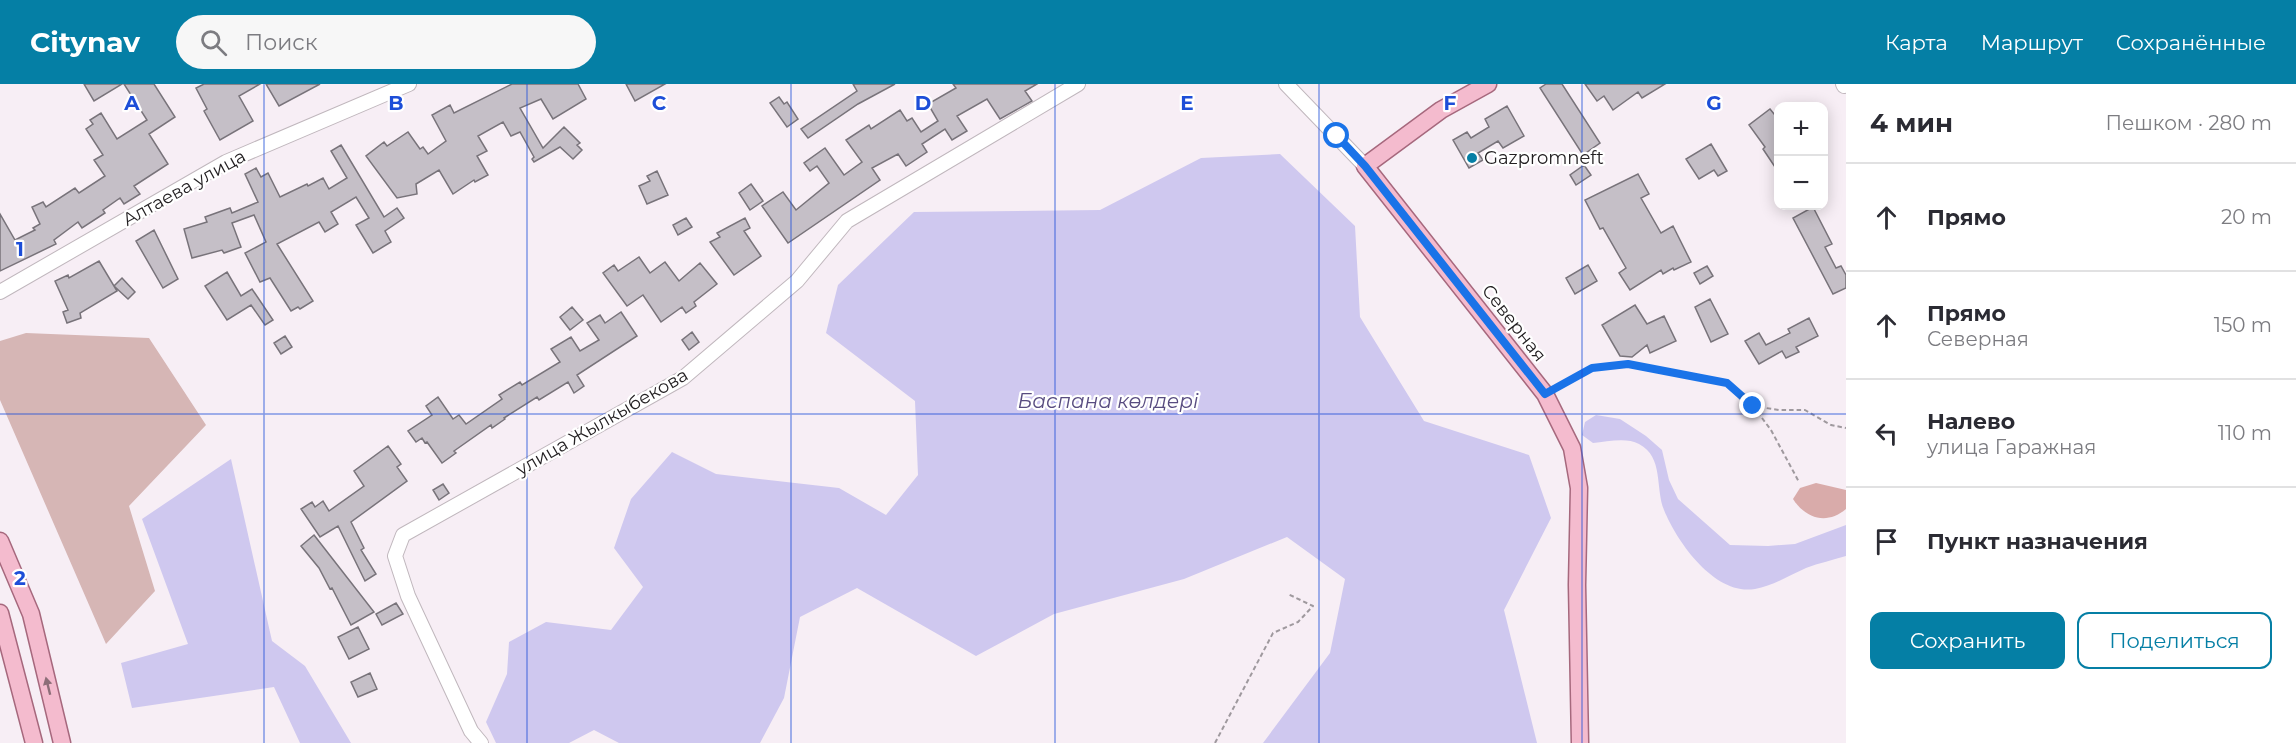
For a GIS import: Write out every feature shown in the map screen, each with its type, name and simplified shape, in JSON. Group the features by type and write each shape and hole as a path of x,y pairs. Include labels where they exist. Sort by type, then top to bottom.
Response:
{"main road":[{"path":"1365,166 1441,110 1488,84"},
{"name":"Северная","path":"1365,166 1545,394 1572,448 1579,489 1577,585 1580,743"},
{"path":"0,541 31,614 62,743"},
{"path":"0,613 34,743"}],"street":[{"name":"Алтаева улица","path":"0,292 226,162 409,84"},
{"name":"улица Жылкыбекова","path":"481,743 471,731 408,596 394,556 403,535 683,378 796,281 847,221 1078,84"},
{"path":"1286,84 1365,166"}],"path":[{"path":"1545,394 1592,368 1628,364 1727,383 1753,406 1770,430 1799,482"},
{"path":"1753,406 1779,410 1805,410 1831,425 1846,429"},
{"path":"1215,743 1273,633 1298,622 1313,606 1288,594"}],"shaded area":[{"path":"26,333 149,338 206,425 129,506 155,591 106,644 0,400 0,341"},
{"path":"1816,483 1846,490 1846,509 1832,517 1817,518 1798,506 1793,499 1800,488"}],"water":[{"name":"Баспана көлдері","path":"1280,154 1355,226 1360,317 1424,421 1529,455 1551,518 1504,610 1537,743 1263,743 1330,653 1345,579 1287,537 1184,579 1054,614 976,656 857,588 800,617 784,698 760,743 619,743 594,730 569,743 496,743 486,722 507,674 509,642 546,622 611,630 643,587 614,548 631,499 672,452 716,474 839,488 886,515 918,475 915,401 826,333 838,285 914,212 1100,210 1201,158"},
{"path":"1596,415 1620,419 1662,450 1669,480 1678,499 1730,545 1795,544 1846,525 1846,556 1806,568 1762,588 1740,589 1726,584 1712,576 1699,564 1678,537 1664,510 1656,465 1647,450 1639,444 1628,441 1593,443 1582,435 1585,422"},
{"path":"231,459 272,641 305,666 351,743 300,743 274,687 132,708 121,663 188,644 142,519"}],"building":[{"path":"84,84 122,84 94,101"},
{"path":"124,84 154,84 175,117 149,134 168,164 134,186 140,194 124,204 120,198 103,210 105,213 82,228 78,222 54,240 56,244 0,271 0,214 15,240 35,230 33,228 40,224 32,207 43,202 46,207 75,188 79,193 105,176 94,160 103,155 86,129 93,124 90,120 101,113 117,139 147,120"},
{"path":"204,84 260,84 239,96 253,121 220,140 204,111 207,109 196,88"},
{"path":"266,84 320,84 279,106"},
{"path":"512,84 578,84 586,99 553,119 541,99 520,108 543,148 564,127 580,143 577,145 582,150 573,159 560,147 534,162 532,159 534,157 520,132 511,136 503,122 478,136 487,151 477,156 488,175 475,182 474,180 453,194 439,170 416,184 417,194 397,198 366,156 384,142 387,146 408,132 420,149 423,147 428,154 446,141 432,115 450,105 454,113"},
{"path":"626,84 665,84 635,101"},
{"path":"853,84 895,84 858,104 808,138 801,129 857,91"},
{"path":"953,84 1037,84 1025,91 1032,101 1000,119 987,99 957,116 967,131 952,140 945,129 922,144 927,152 906,166 898,154 872,168 880,180 788,243 762,206 783,192 796,210 829,183 817,166 810,171 804,163 825,148 844,175 862,162 846,140 869,125 871,129 900,110 907,121 912,118 921,132 938,121 928,104 956,88"},
{"path":"1546,84 1562,84 1600,143 1583,155 1540,88"},
{"path":"1585,84 1665,84 1642,98 1638,92 1613,110 1604,96 1597,101"},
{"path":"779,97 784,104 787,102 798,119 787,127 770,103"},
{"path":"1507,106 1524,136 1503,148 1498,141 1478,153 1483,160 1469,168 1453,140 1467,132 1471,138 1489,127 1485,119"},
{"path":"1770,109 1774,114 1774,166 1763,149 1765,147 1749,125"},
{"path":"1711,144 1727,171 1718,176 1714,170 1699,179 1686,159"},
{"path":"341,145 384,217 397,208 404,218 385,231 391,242 373,253 356,225 369,218 356,197 331,212 338,224 325,232 319,222 277,244 313,301 300,309 298,307 291,311 270,278 260,282 245,253 266,242 254,215 232,223 241,247 224,253 222,250 192,258 184,229 207,222 205,217 230,208 232,213 258,202 245,174 256,168 261,177 268,173 280,197 323,178 329,189 347,178 331,151"},
{"path":"1584,165 1591,175 1576,185 1570,175"},
{"path":"657,171 668,195 647,204 639,186 650,181 647,176"},
{"path":"1638,174 1649,194 1641,198 1661,233 1673,226 1691,262 1663,274 1661,270 1630,290 1619,273 1626,268 1603,228 1600,229 1585,200"},
{"path":"751,184 763,201 750,210 739,193"},
{"path":"1808,210 1815,210 1832,244 1825,247 1836,268 1841,266 1846,275 1846,288 1833,294 1793,218"},
{"path":"686,218 692,227 678,235 673,225"},
{"path":"745,218 750,228 744,231 761,256 734,275 710,242 720,237 717,233"},
{"path":"154,230 178,279 163,288 136,241"},
{"path":"639,257 650,273 665,262 679,281 700,263 717,284 694,302 696,306 686,313 682,307 661,322 643,295 627,306 603,273 614,265 618,271"},
{"path":"99,261 117,291 80,313 81,318 67,323 63,312 68,310 55,281 68,275 69,278"},
{"path":"1588,265 1597,281 1575,294 1566,278"},
{"path":"1707,266 1713,276 1700,284 1694,273"},
{"path":"227,272 241,296 252,289 273,320 265,325 251,305 227,320 205,286"},
{"path":"122,278 135,292 128,299 114,286"},
{"path":"1710,299 1728,334 1711,342 1695,307"},
{"path":"1635,305 1647,324 1664,316 1676,341 1650,353 1647,345 1632,357 1620,356 1602,325"},
{"path":"572,307 583,320 570,330 560,317"},
{"path":"621,312 637,336 577,375 584,386 574,393 568,382 539,400 537,397 492,428 491,425 454,451 456,453 442,463 427,442 425,443 422,438 416,442 408,431 432,415 426,406 438,397 453,419 459,415 466,424 502,399 499,395 520,382 522,385 560,362 551,349 571,337 580,351 599,340 587,323 600,315 605,323"},
{"path":"1809,318 1818,336 1796,347 1799,352 1786,358 1782,351 1759,364 1745,341 1759,333 1766,345 1790,333 1788,329"},
{"path":"692,332 699,342 689,350 682,340"},
{"path":"285,336 292,347 281,354 274,343"},
{"path":"388,446 401,464 397,467 407,481 351,522 364,548 361,550 376,574 365,581 338,526 320,537 301,509 312,502 315,507 323,501 329,511 364,486 354,471"},
{"path":"443,484 449,493 439,500 433,490"},
{"path":"314,535 374,612 351,625 332,588 330,589 319,568 301,546"},
{"path":"396,603 403,614 382,625 376,614"},
{"path":"358,627 369,649 349,659 338,637"},
{"path":"370,673 377,689 358,697 351,682"}],"place":[{"name":"Gazpromneft","path":"1472,158"}],"route":[{"path":"1337,136 1365,166 1545,394 1592,368 1628,364 1727,383 1753,406"}]}
